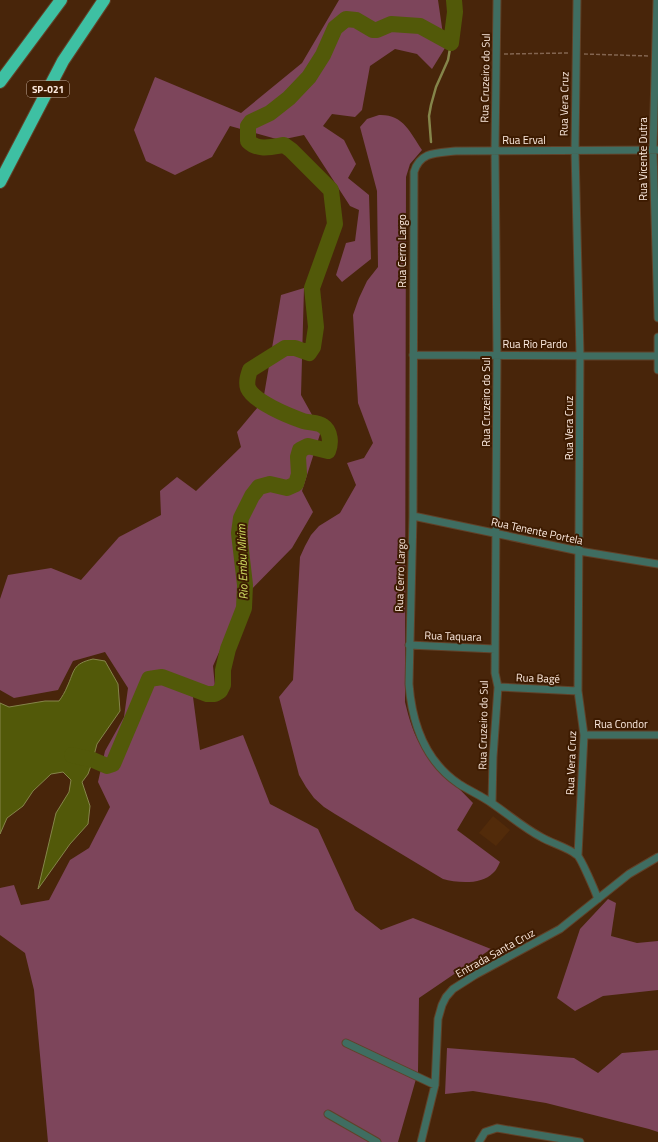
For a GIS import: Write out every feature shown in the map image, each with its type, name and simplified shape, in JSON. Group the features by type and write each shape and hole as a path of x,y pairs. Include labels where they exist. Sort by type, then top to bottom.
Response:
{"highway":[{"path":"0,82 61,0"},
{"name":"SP-021","path":"0,182 63,60 104,0"}],"street":[{"name":"Rua Cruzeiro do Sul","path":"492,803 493,757 498,687 495,673 497,355 494,151 497,0"},
{"name":"Rua Vera Cruz","path":"577,0 575,151 580,355 578,690 584,736 578,855"},
{"name":"Rua Vicente Dutra","path":"657,0 655,150 658,318"},
{"name":"Rua Erval","path":"416,164 422,158 434,153 456,151 655,150"},
{"name":"Rua Cerro Largo","path":"416,164 413,187 413,516 408,684 410,704 415,725 428,751 441,770 459,784 492,803 540,836 578,855"},
{"path":"658,336 658,370"},
{"name":"Rua Rio Pardo","path":"413,355 658,356"},
{"name":"Rua Tenente Portela","path":"413,516 579,551 658,564"},
{"name":"Rua Taquara","path":"409,645 495,649"},
{"name":"Rua Bagé","path":"498,687 578,690"},
{"name":"Rua Condor","path":"584,736 658,735"},
{"path":"578,855 598,899"},
{"name":"Entrada Santa Cruz","path":"421,1142 435,1086 438,1019 442,1005 452,989 560,929 629,874 658,857"},
{"path":"346,1043 435,1086"},
{"path":"328,1114 377,1142"},
{"path":"479,1142 485,1132 497,1128 539,1139 580,1142"}],"shaded area":[{"path":"339,0 438,0 445,48 432,69 417,54 395,49 370,66 362,110 355,117 332,114 323,126 344,140 356,164 348,178 369,195 371,259 342,282 336,275 346,243 355,241 359,210 350,206 304,135 280,140 230,126 212,157 175,175 146,161 134,130 155,77 241,113 302,63"},
{"path":"379,115 387,115 405,125 422,150 410,164 406,177 405,702 412,727 424,751 441,771 473,803 457,830 500,862 495,871 488,877 483,880 469,882 443,879 335,814 314,798 299,775 279,697 293,680 300,557 311,535 319,526 340,513 356,485 347,463 364,458 373,443 358,403 353,315 367,281 378,267 377,191 360,127 367,119"},
{"path":"304,288 301,395 321,431 302,491 313,512 292,548 243,598 213,666 215,687 193,697 200,750 243,735 270,804 318,829 355,910 381,930 413,918 491,949 419,998 418,1072 398,1142 48,1142 34,990 25,953 0,935 0,888 14,885 21,905 49,900 70,860 89,848 110,807 98,782 105,751 124,717 128,688 105,652 73,661 58,690 14,698 0,690 0,599 8,575 51,568 81,580 119,537 161,515 160,491 177,477 196,491 241,447 237,432 263,401 281,295"},
{"path":"93,659 105,661 118,684 120,711 97,744 88,774 82,782 90,806 88,824 70,844 38,889 56,813 69,792 71,780 63,772 51,774 33,791 23,806 7,818 0,834 0,703 9,707 45,701 59,701 75,668 81,663"},
{"path":"493,816 510,830 496,846 479,833"},
{"path":"608,899 616,903 611,936 637,943 658,941 658,990 603,996 575,1011 557,998 580,929"},
{"path":"447,1048 574,1058 598,1073 622,1053 658,1050 658,1132 546,1103 473,1091 445,1094"}],"waterway":[{"name":"Rio Embu Mirim","path":"72,755 93,760 107,766 113,764 149,679 162,677 207,694 215,694 220,691 223,685 223,670 228,649 244,608 245,585 239,533 241,518 252,496 259,487 270,484 287,488 296,484 299,474 298,457 300,450 308,446 328,451 329,448 329,434 326,428 319,424 303,421 289,416 272,408 257,398 248,388 247,384 250,370 285,348 295,348 309,353 313,347 316,327 312,288 335,224 331,190 291,150 284,145 265,148 256,146 248,141 248,126 251,122 270,113 289,98 309,77 323,55 335,28 346,19 356,20 373,30 377,30 391,24 420,26 451,43 455,12 454,0"},
{"path":"431,142 429,116 431,105 436,87 448,60 451,43"}]}
